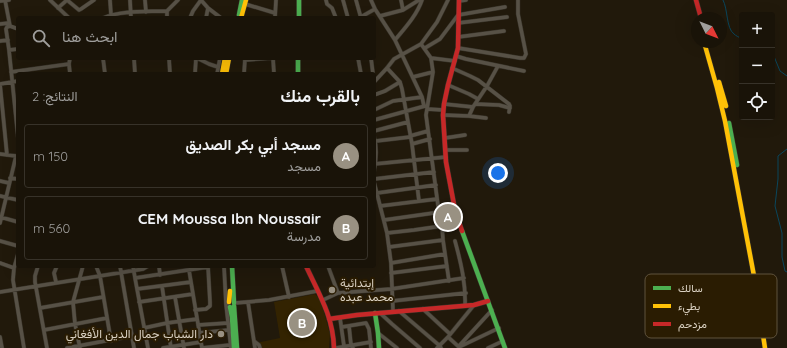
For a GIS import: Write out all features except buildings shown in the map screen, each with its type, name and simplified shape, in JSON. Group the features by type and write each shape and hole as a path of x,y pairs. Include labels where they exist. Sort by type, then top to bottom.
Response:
{"main road":[{"path":"299,0 299,16"},
{"path":"692,0 695,12"},
{"path":"696,0 699,12"},
{"path":"239,16 244,1"},
{"path":"241,16 244,1"},
{"path":"459,1 458,48 448,85 443,112 446,157 455,210 459,224 506,348"},
{"path":"706,48 725,121 754,274"},
{"path":"710,48 723,93 729,121 757,274"},
{"path":"222,72 225,60"},
{"path":"226,72 229,60"},
{"path":"298,60 298,72"},
{"path":"229,268 232,347"},
{"path":"232,268 231,304 237,348"},
{"path":"307,268 317,291 323,300 335,347"},
{"path":"329,319 357,314 474,305 488,301"},
{"path":"377,313 379,348"},
{"path":"763,338 765,348"},
{"path":"767,338 769,348"}],"street":[{"path":"5,0 10,25"},
{"path":"0,1 9,0"},
{"path":"50,0 67,16"},
{"path":"58,8 67,0 79,10 94,0"},
{"path":"110,0 111,15 131,12 167,11 178,0"},
{"path":"130,0 131,16"},
{"path":"145,0 146,12"},
{"path":"191,16 201,0 218,16"},
{"path":"244,1 275,13 276,0"},
{"path":"326,0 335,16"},
{"path":"344,0 348,16"},
{"path":"356,0 360,16"},
{"path":"371,0 375,9 395,40 427,107"},
{"path":"401,0 403,10"},
{"path":"380,16 403,10 421,0"},
{"path":"395,40 415,14 421,0"},
{"path":"376,80 394,59 421,44 437,22 448,0"},
{"path":"459,1 466,0"},
{"path":"458,48 524,58 526,54 518,14 518,0"},
{"path":"425,48 440,39 458,15 505,7"},
{"path":"206,16 208,8"},
{"path":"363,16 375,9"},
{"path":"167,11 167,16"},
{"path":"458,23 506,17"},
{"path":"0,24 10,25 16,28"},
{"path":"10,25 6,29 16,115"},
{"path":"458,37 504,31"},
{"path":"0,41 8,40"},
{"path":"421,44 425,48 430,58 433,72 426,115 449,281"},
{"path":"9,50 16,49"},
{"path":"430,58 466,59 524,71"},
{"path":"70,60 70,72"},
{"path":"103,60 105,72"},
{"path":"134,60 135,72"},
{"path":"169,60 170,72"},
{"path":"195,72 196,60"},
{"path":"200,60 218,67"},
{"path":"217,72 220,60"},
{"path":"244,72 245,60"},
{"path":"272,60 274,72"},
{"path":"358,60 361,72"},
{"path":"371,60 373,72"},
{"path":"12,72 69,64"},
{"path":"469,116 498,66"},
{"path":"387,68 400,82 402,89 412,144 419,201"},
{"path":"444,104 499,105 509,110 510,104 487,86 452,68"},
{"path":"413,78 433,72"},
{"path":"7,155 0,84 16,81"},
{"path":"376,94 400,82"},
{"path":"448,85 478,99"},
{"path":"376,109 392,100 422,97"},
{"path":"376,120 427,107 443,112 486,118"},
{"path":"376,131 408,122"},
{"path":"376,142 428,131"},
{"path":"444,138 465,135"},
{"path":"412,144 430,139"},
{"path":"446,150 467,150"},
{"path":"0,154 16,156"},
{"path":"376,164 446,157"},
{"path":"0,223 10,178 16,159"},
{"path":"376,180 434,172"},
{"path":"10,178 16,179"},
{"path":"0,181 9,183"},
{"path":"377,193 436,185"},
{"path":"376,189 389,247 393,311"},
{"path":"0,196 16,200"},
{"path":"380,206 437,199"},
{"path":"384,220 455,210"},
{"path":"1,218 16,222"},
{"path":"387,233 442,228 459,224"},
{"path":"389,247 443,240"},
{"path":"0,241 16,245"},
{"path":"455,241 464,278 466,293 465,306"},
{"path":"391,263 445,254"},
{"path":"16,261 13,280 24,348"},
{"path":"0,263 14,268"},
{"path":"391,273 447,266"},
{"path":"38,268 35,279 47,348"},
{"path":"56,268 54,273 56,282"},
{"path":"80,347 72,302 83,268"},
{"path":"97,268 100,276 111,341"},
{"path":"120,268 134,348"},
{"path":"133,268 148,348"},
{"path":"0,292 100,276 133,268 145,268"},
{"path":"159,268 160,275"},
{"path":"134,278 197,268"},
{"path":"195,310 206,309 210,306 208,268"},
{"path":"186,269 191,282 202,348 232,347 228,323 231,304 224,268"},
{"path":"282,268 289,296"},
{"path":"329,268 338,293"},
{"path":"323,300 338,293 391,289 464,278"},
{"path":"137,290 191,282"},
{"path":"162,286 171,347"},
{"path":"231,304 269,300 317,291"},
{"path":"392,301 466,293"},
{"path":"139,302 193,294"},
{"path":"40,308 103,297"},
{"path":"175,297 184,346"},
{"path":"248,302 255,348"},
{"path":"399,311 439,347 474,305"},
{"path":"423,309 459,347"},
{"path":"459,347 492,310"},
{"path":"377,313 420,348"},
{"path":"44,330 107,318"},
{"path":"340,318 344,346"},
{"path":"144,328 197,319"},
{"path":"198,325 228,323"},
{"path":"342,327 366,323 368,326 372,348"},
{"path":"349,326 352,346"},
{"path":"459,347 499,328"},
{"path":"199,333 229,330"},
{"path":"332,334 342,332"},
{"path":"378,333 397,348"},
{"path":"67,348 80,347 132,336"},
{"path":"0,337 2,348"},
{"path":"254,341 260,348"},
{"path":"488,348 503,341"},
{"path":"163,348 184,346 201,342"},
{"path":"335,347 352,346 371,342"}],"shaded area":[{"path":"315,294 320,299 330,334 329,348 257,348 256,343 280,338 274,302"}],"waterway":[{"path":"723,0 731,31 739,37"},
{"path":"773,48 773,54 780,71 787,76"},
{"path":"787,149 778,156 778,179 775,206 782,233 782,257 785,271 787,272"}],"traffic: fast":[{"path":"239,15 242,0"},
{"path":"299,0 299,16"},
{"path":"298,60 298,72"},
{"path":"729,123 737,165"},
{"path":"462,231 505,348"},
{"path":"232,268 234,303"},
{"path":"234,306 237,348"},
{"path":"230,307 234,348"},
{"path":"375,313 379,348"}],"traffic: slow":[{"path":"242,16 246,0"},
{"path":"706,48 725,121 754,274"},
{"path":"222,72 225,60"},
{"path":"226,72 229,60"},
{"path":"719,82 726,106"},
{"path":"229,302 230,291"},
{"path":"763,338 765,348"}],"traffic: jam":[{"path":"459,0 458,48 448,85 443,115 446,162 455,210 462,231"},
{"path":"696,0 699,12"},
{"path":"307,268 328,315 334,348"},
{"path":"329,319 357,315 474,305 488,301"}],"place":[{"name":"مسجد أبي بكر الصديق","path":"448,217"},
{"name":"إبتدائية محمد عبده","path":"332,290"},
{"name":"CEM Moussa Ibn Noussair","path":"302,323"},
{"name":"دار الشباب جمال الدين الأفغاني","path":"221,334"}]}
